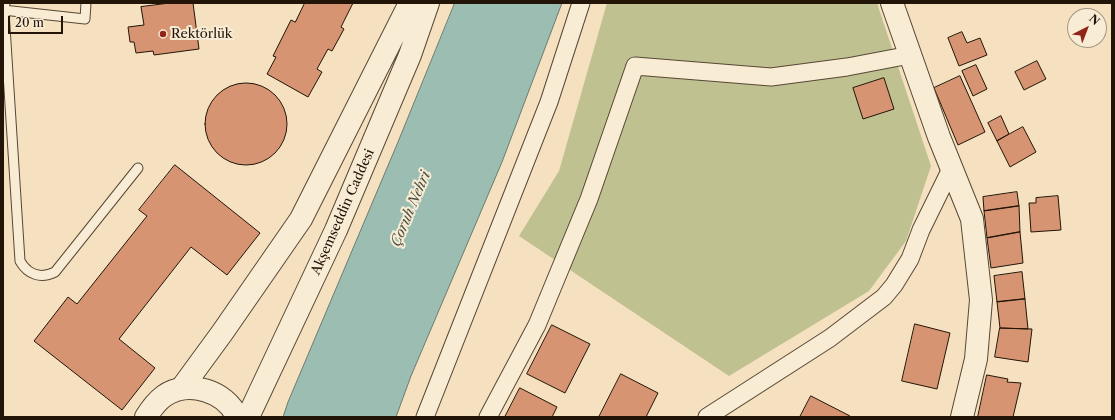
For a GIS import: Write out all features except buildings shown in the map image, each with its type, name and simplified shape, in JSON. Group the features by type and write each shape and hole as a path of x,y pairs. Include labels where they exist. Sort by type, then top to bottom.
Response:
{"street":[{"path":"181,389 301,220 410,3"},
{"name":"Akşemseddin Caddesi","path":"248,417 336,230 410,55 428,3"},
{"path":"425,417 549,102 581,3"},
{"path":"892,3 939,137 972,219 981,300 976,360 962,417"},
{"path":"488,417 537,325 589,199 634,66 771,77 846,67 910,55"},
{"path":"707,417 830,338 884,297 903,272 910,259 921,230 948,175 955,175"},
{"path":"146,417 153,406 165,395 181,389 201,388 220,396 234,410 237,417"}],"lane":[{"path":"86,3 85,19 4,8 20,261 23,266 29,272 42,276 55,272 138,168"}],"green space":[{"path":"607,3 877,3 931,166 906,241 869,291 729,376 519,236 559,171"}],"water":[{"name":"Çoruh Nehri","path":"455,3 562,3 502,162 411,376 396,417 283,417 288,402"}],"place":[{"name":"Rektörlük","path":"163,34"}]}
